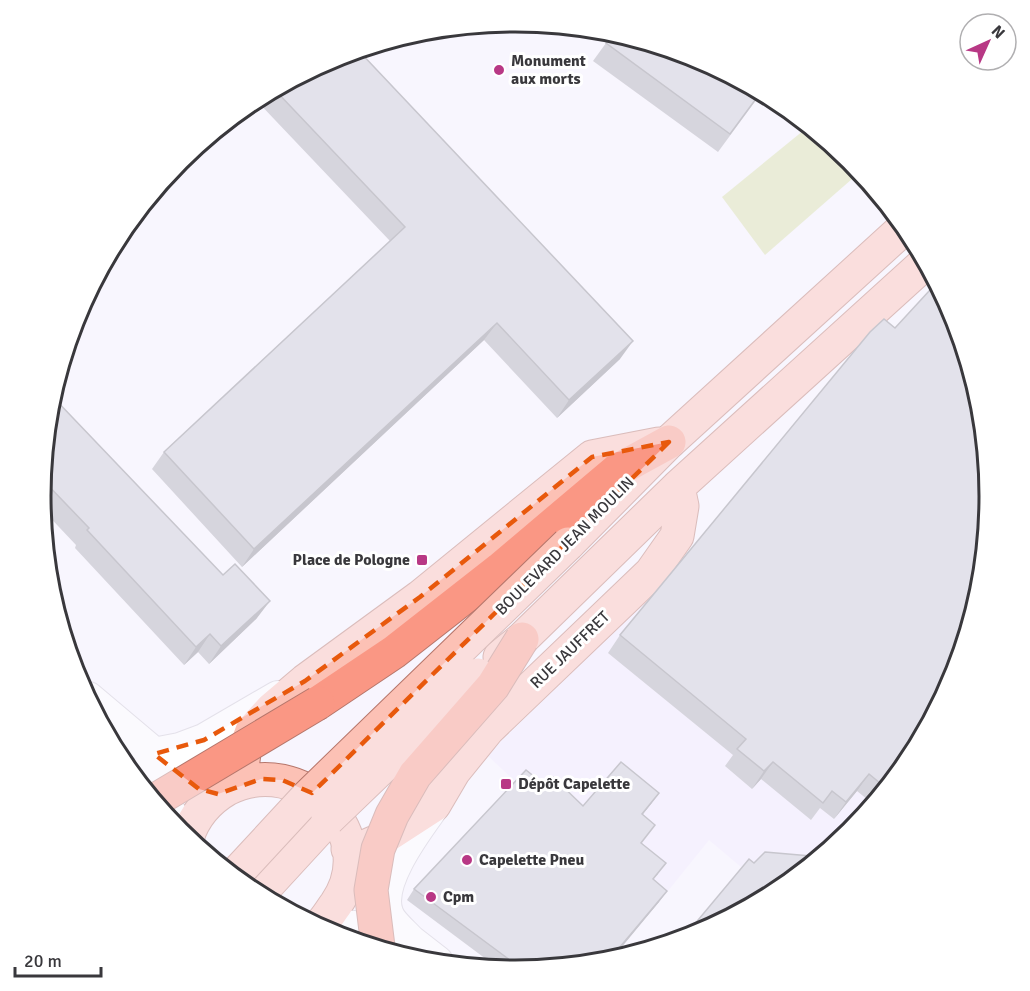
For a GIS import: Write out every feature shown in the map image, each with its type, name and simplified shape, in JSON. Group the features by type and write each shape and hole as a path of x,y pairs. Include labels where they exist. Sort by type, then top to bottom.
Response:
{"highway":[{"path":"162,796 312,692 394,652 500,569 616,471 669,442"},
{"path":"377,938 371,890 378,849 392,814 415,775 493,686 522,639"}],"main road":[{"name":"BOULEVARD JEAN MOULIN","path":"240,869 308,796 568,544 669,442 897,233"},
{"path":"266,886 328,819 478,675 522,639 678,487 919,268"},
{"name":"RUE JAUFFRET","path":"349,860 364,847 380,840 434,805 454,771 488,729 651,573 677,536 682,506 678,487"},
{"path":"229,789 252,731 272,709 312,692"},
{"path":"192,828 206,804 229,789 261,779 282,780 303,787 321,799 336,816 345,835 349,860 344,892 325,919"}],"street":[{"path":"144,765 312,692"},
{"path":"115,730 144,765 167,802"},
{"path":"144,765 199,789 229,789"},
{"name":"RUE JAUFFRET","path":"410,941 387,915 384,900 402,850 434,805"},
{"path":"349,860 355,890 371,921 410,941 422,951"},
{"path":"343,926 370,929 410,941"}],"highlighted area":[{"path":"669,442 312,793 282,780 261,779 218,794 199,789 154,754 204,740 305,681 420,597 592,457"}],"shaded area":[{"name":"Dépôt Capelette","path":"927,293 935,299 950,334 911,737 883,778 843,824 797,864 773,881 764,886 709,840 659,902 487,755 665,582 918,307 916,305"}],"green space":[{"path":"802,131 853,178 765,255 722,197"}],"building":[{"path":"608,40 664,56 720,79 756,99 730,134 606,43"},
{"path":"364,57 633,341 569,400 497,323 254,549 164,452 405,227 280,96 310,79"},
{"name":"Dépôt Capelette","path":"930,290 931,291 944,318 963,375 975,435 979,496 975,556 963,616 954,645 944,673 917,728 879,782 869,774 846,802 832,791 823,803 773,762 764,771 737,749 746,739 620,635 870,332 884,319 895,328"},
{"path":"60,404 223,575 235,564 270,601 221,646 210,634 196,647 87,530 89,528 51,489 55,435"},
{"path":"621,762 659,793 642,814 655,825 641,843 666,863 653,879 667,891 619,948 576,956 510,960 414,889 526,770 546,786 553,777 583,806"},
{"path":"765,852 807,856 747,897 696,923 749,859 754,863"}],"place":[{"name":"Monument aux morts","path":"499,70"},
{"name":"Place de Pologne","path":"422,560"},
{"name":"Dépôt Capelette","path":"506,784"},
{"name":"Capelette Pneu","path":"467,860"},
{"name":"Cpm","path":"431,897"}]}
